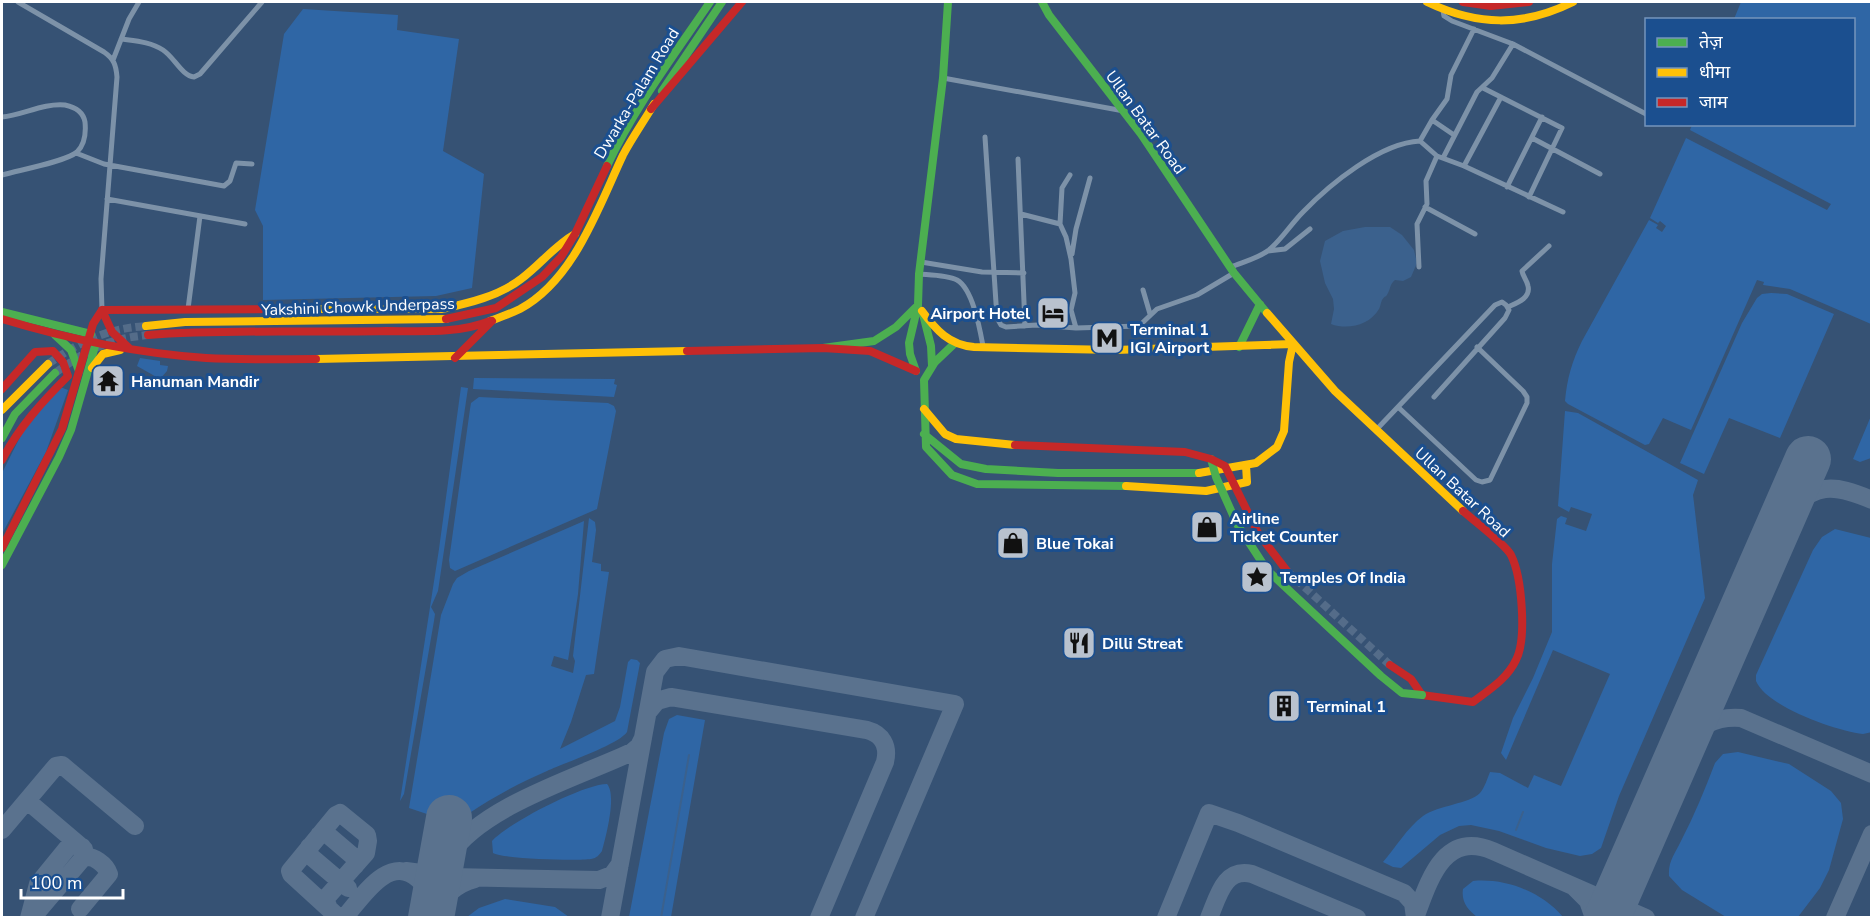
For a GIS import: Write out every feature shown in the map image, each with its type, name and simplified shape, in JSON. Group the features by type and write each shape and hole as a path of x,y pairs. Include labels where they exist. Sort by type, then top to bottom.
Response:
{"main road":[{"name":"Dwarka-Palam Road","path":"575,234 617,144 710,2"},
{"path":"651,109 671,75 722,2"},
{"path":"651,109 742,2"},
{"path":"932,366 931,346 920,308 919,274 943,78 948,2"},
{"name":"Ullan Batar Road","path":"1042,2 1049,15 1124,111 1233,270 1293,344 1335,391 1510,553 1517,572 1522,635 1517,659 1504,678 1473,702 1402,693 1267,570 1237,524 1216,477 1211,459"},
{"path":"1427,2 1443,11 1485,21 1519,21 1541,16 1573,2"},
{"path":"1463,2 1491,6 1530,2"},
{"name":"Dwarka-Palam Road","path":"493,321 522,307 550,285 568,264 584,240 625,152 651,109"},
{"path":"102,310 442,309 466,303 514,284 555,246 575,234"},
{"name":"Yakshini Chowk Underpass","path":"146,326 185,322 447,319 477,313 504,303 542,277 561,257 575,234"},
{"path":"1239,347 1260,304"},
{"path":"920,308 936,329 955,343 983,346 1041,349 1239,347 1293,344 1289,362 1284,431 1277,447 1256,463 1193,474 1058,473 986,469 961,464 924,434"},
{"path":"823,348 832,345 869,343 880,339 920,308"},
{"path":"916,371 909,343 914,316 920,308"},
{"path":"74,330 95,320 102,310"},
{"path":"102,310 112,332 130,349"},
{"path":"2,312 74,330 92,339"},
{"path":"2,319 53,334 92,339 130,349"},
{"path":"2,565 4,550 59,457 71,430 95,320"},
{"path":"455,358 493,321"},
{"name":"Yakshini Chowk Underpass","path":"148,335 186,332 297,333 446,330 478,326 493,321"},
{"path":"53,334 74,353 82,377"},
{"path":"955,343 932,366 924,379 926,447 952,476 977,484 1131,486 1206,491 1247,482 1246,465"},
{"path":"82,377 103,354 112,350 130,349 223,358 455,358 823,348 870,351 916,371 924,379"},
{"path":"2,389 35,352 53,351 62,359 67,368 68,376 30,413 14,435 2,460"},
{"path":"2,410 48,364"},
{"path":"2,438 15,414 55,373"},
{"path":"924,409 945,434 956,439 1016,445 1185,452 1225,465 1258,533 1287,572"},
{"path":"1390,665 1411,679 1422,695"}],"street":[{"path":"18,2 114,60"},
{"path":"102,310 100,279 117,77 114,60 121,39 139,2"},
{"path":"121,39 160,48 170,55 188,76 194,77 200,74 262,2"},
{"path":"1443,11 1447,18 1513,44 1645,113"},
{"path":"1420,141 1447,99 1451,75 1474,29"},
{"path":"1419,267 1416,229 1428,201 1426,181 1477,92 1492,78 1513,44"},
{"path":"943,78 1124,111"},
{"path":"1483,88 1562,128 1529,197"},
{"path":"1464,166 1502,97"},
{"path":"2,117 57,105 76,109 84,117 85,132 81,147 76,153 2,175"},
{"path":"1508,187 1542,117"},
{"path":"1432,120 1454,135"},
{"path":"986,137 999,324 1006,327 1139,326 1150,314 1162,307 1197,295 1233,270 1269,251 1303,213 1345,175 1362,163 1407,142 1420,141 1440,157 1563,212"},
{"path":"1532,138 1600,174"},
{"path":"76,153 110,166 224,186 230,181 236,164 252,164"},
{"path":"1018,159 1025,326"},
{"path":"1070,175 1062,188 1060,224 1066,237 1071,259 1075,293 1071,310 1076,328"},
{"path":"1071,259 1076,229 1090,178"},
{"path":"107,199 245,224"},
{"path":"1425,207 1475,234"},
{"path":"1021,214 1060,224"},
{"path":"188,309 200,216"},
{"path":"1269,251 1287,249 1310,229"},
{"path":"1508,307 1527,294 1529,287 1522,271 1549,246"},
{"path":"921,262 995,273 1024,273"},
{"path":"919,274 948,277 960,282 969,294 983,346"},
{"path":"1143,290 1150,314"},
{"path":"1376,429 1495,305 1502,302 1508,307"},
{"path":"1434,397 1504,318 1508,313 1508,307"},
{"path":"1398,407 1476,480 1482,482 1490,480 1523,413 1527,397 1477,347"}],"shaded area":[{"path":"1741,2 1871,2 1871,324 1790,289 1763,285 1764,282 1757,280 1691,430 1663,418 1649,444 1645,445 1568,404 1565,401 1566,393 1573,363 1582,341 1649,220 1658,225 1656,228 1662,232 1666,226 1650,218 1686,138 1827,210 1831,204 1690,130 1692,126 1855,126 1855,18 1734,18"},
{"path":"303,9 398,15 397,30 459,39 443,151 484,174 472,288 436,296 263,300 263,226 255,210 284,34"},
{"path":"1365,227 1390,227 1402,235 1414,250 1417,263 1411,277 1403,281 1393,281 1379,309 1370,319 1357,325 1337,326 1331,324 1333,299 1325,283 1320,261 1325,241 1343,231"},
{"path":"1762,294 1787,294 1834,314 1780,438 1729,418 1704,474 1680,463 1742,323 1757,298"},
{"path":"140,358 160,361 160,365 168,366 167,371 160,379 137,366"},
{"path":"474,378 615,379 614,384 617,385 614,397 473,389"},
{"path":"60,387 68,390 46,452 2,534 2,473 23,431"},
{"path":"461,387 468,388 438,591 431,607 435,614 434,621 404,794 400,801 439,549"},
{"path":"479,397 608,403 614,406 616,411 597,509 455,571 450,568 449,560 471,403"},
{"path":"1565,411 1578,413 1698,480 1693,495 1705,598 1619,796 1601,848 1592,854 1580,856 1546,848 1499,831 1471,825 1459,826 1440,835 1401,868 1393,867 1383,862 1417,821 1437,809 1475,797 1483,788 1490,772 1500,773 1528,788 1534,775 1561,786 1610,674 1553,650 1506,760 1501,753 1513,718 1552,632 1552,564 1557,519 1561,516 1567,518 1565,524 1586,531 1592,514 1571,507 1569,512 1558,506"},
{"path":"1871,416 1871,458 1860,462 1853,459"},
{"path":"589,518 595,522 596,530 592,562 601,564 601,571 609,572 594,674 586,675 560,749 615,721 620,707 628,662 631,659 640,663 627,732 602,748 506,791 468,814 466,821 427,814 409,808 441,615 453,584 457,578 469,571 584,521 578,594 568,660 554,656 551,666 573,673"},
{"path":"1835,529 1871,538 1872,732 1863,734 1836,728 1804,716 1774,700 1756,681 1756,675 1813,550 1822,537"},
{"path":"677,715 705,720 671,917 629,917 664,733 669,719"},
{"path":"1738,752 1789,764 1831,791 1841,803 1843,819 1829,870 1820,888 1798,917 1726,917 1682,890 1669,876 1672,858 1695,812 1715,763 1723,754"},
{"path":"607,784 611,797 610,816 602,851 596,857 583,860 540,859 493,853 492,841 513,824 565,797"},
{"path":"1473,881 1498,882 1522,888 1545,900 1563,917 1477,917 1468,908 1463,898 1463,889"},
{"path":"505,899 555,907 569,917 467,917 479,908"}],"waterway":[{"path":"661,918 689,755"},
{"path":"1516,830 1523,812"}],"taxiway":[{"path":"1784,514 1805,496 1825,489 1846,491 1872,500"},
{"path":"610,918 655,672 665,659 679,656 955,704 864,918"},
{"path":"648,712 657,701 671,697 867,730 877,734 885,746 885,762 819,918"},
{"path":"1682,747 1694,733 1707,724 1723,719 1741,718 1872,774"},
{"path":"437,885 450,855 484,822 533,794 632,752 643,738"},
{"path":"2,830 56,766 62,765 135,826"},
{"path":"24,804 31,804 84,849"},
{"path":"328,906 327,897 366,853 368,841 367,835 340,813 290,871 339,918"},
{"path":"1166,918 1209,813 1404,893 1413,903 1415,918"},
{"path":"319,835 323,833 328,835 355,858 355,866"},
{"path":"1835,918 1872,834"},
{"path":"29,918 38,884 69,846 82,847 83,858"},
{"path":"1415,918 1426,889 1440,863 1450,853 1462,847 1476,846 1493,851 1646,918"},
{"path":"309,847 308,854 348,888"},
{"path":"32,918 83,858 87,857 102,864 109,874 80,909"},
{"path":"406,871 452,877 599,880 612,875 620,864"},
{"path":"344,918 367,890 386,875 396,871 407,872 425,887 431,907 430,918"},
{"path":"1209,918 1219,893 1228,879 1242,873 1252,874 1357,918"},
{"path":"432,918 449,893 461,884 475,879"},
{"path":"1574,887 1588,901 1594,918"}],"runway":[{"path":"1607,918 1808,459"},
{"path":"431,918 449,818"}],"tunnel":[{"path":"48,364 94,337 118,330 146,326"},
{"path":"55,373 99,346 121,339 148,335"},
{"path":"1287,571 1390,665"}],"traffic: fast":[{"path":"607,166 642,103 710,2"},
{"path":"662,91 722,2"},
{"path":"916,371 909,343 918,305 919,274 943,78 948,2"},
{"path":"1042,2 1049,15 1141,134 1234,273 1267,313"},
{"path":"1239,347 1260,304"},
{"path":"823,348 874,341 896,327 915,308"},
{"path":"2,312 91,334"},
{"path":"923,314 931,346 932,366"},
{"path":"55,335 71,350 79,371"},
{"path":"2,565 71,430 96,343"},
{"path":"955,343 935,362 924,380 926,447 952,475 977,484 1126,486"},
{"path":"2,438 15,414 55,373"},
{"path":"924,434 961,464 986,469 1058,473 1199,473"},
{"path":"1211,459 1216,477 1237,524 1267,570 1402,693 1422,695"}],"traffic: slow":[{"path":"1427,2 1464,16 1500,20 1536,16 1573,2"},
{"path":"490,321 520,309 539,296 570,262 594,219 623,155 654,104"},
{"path":"299,309 442,309 473,301 512,285 575,234"},
{"path":"922,311 950,340 974,347 1115,350 1293,344"},
{"path":"1267,313 1335,391 1463,511"},
{"path":"146,326 185,322 446,319"},
{"path":"1199,473 1256,463 1277,447 1284,431 1289,362 1293,344"},
{"path":"92,368 103,354 120,350"},
{"path":"316,359 687,351"},
{"path":"2,410 48,364"},
{"path":"924,409 945,434 956,439 1015,445"},
{"path":"1126,486 1206,491 1247,482 1246,465"}],"traffic: jam":[{"path":"651,109 742,2"},
{"path":"1463,2 1491,6 1529,2"},
{"path":"446,319 496,308 542,277 561,257 575,234 607,166"},
{"path":"2,548 62,429 93,324 102,310 299,309"},
{"path":"102,310 112,332 129,348"},
{"path":"2,319 77,339 154,353 220,359 316,359"},
{"path":"148,335 439,331 465,328 490,321"},
{"path":"455,358 492,321"},
{"path":"687,351 823,348 870,351 916,371"},
{"path":"2,389 35,352 53,351 63,362 68,376 32,415 2,460"},
{"path":"1015,445 1185,452 1211,459 1225,466 1258,533 1287,571"},
{"path":"1390,665 1411,679 1422,695 1473,702 1503,678 1516,660 1521,638 1522,608 1515,565 1503,545 1463,511"}],"place":[{"name":"Airport Hotel","path":"1053,313"},
{"name":"Terminal 1 IGI Airport","path":"1107,338"},
{"name":"Hanuman Mandir","path":"108,381"},
{"name":"Airline Ticket Counter","path":"1207,527"},
{"name":"Blue Tokai","path":"1013,543"},
{"name":"Temples Of India","path":"1257,577"},
{"name":"Dilli Streat","path":"1079,643"},
{"name":"Terminal 1","path":"1284,706"}]}
